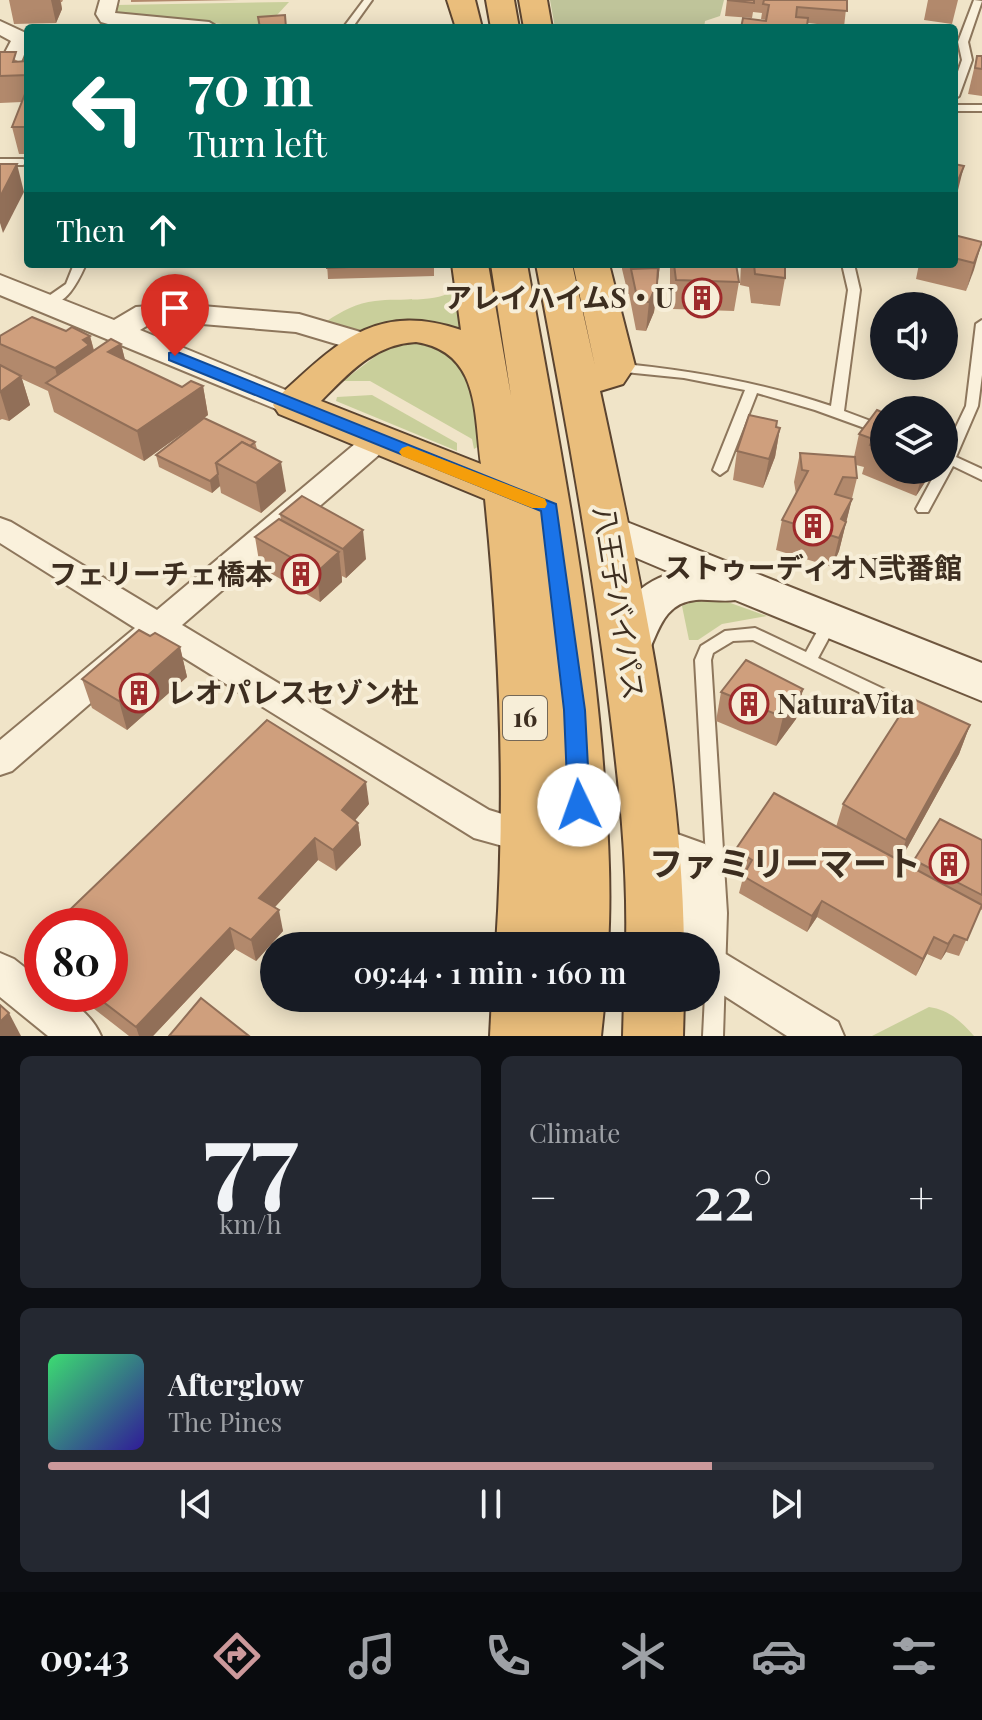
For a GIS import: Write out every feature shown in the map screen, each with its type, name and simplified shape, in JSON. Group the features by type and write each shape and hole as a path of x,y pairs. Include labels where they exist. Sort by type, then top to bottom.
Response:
{"highway":[{"path":"463,0 468,24"},
{"path":"500,0 505,24"},
{"path":"506,24 508,0"},
{"path":"533,0 537,24"},
{"name":"16","path":"470,268 478,333 489,378 528,500 521,636 528,837 525,932"},
{"name":"16","path":"489,378 491,268"},
{"name":"八王子バイパス","path":"509,268 528,500 574,710 580,837 579,932"},
{"name":"八王子バイパス","path":"556,268 597,376 609,530 628,649 652,841 655,932"},
{"path":"591,268 597,376"},
{"name":"16","path":"293,405 363,343 398,332 438,335 457,341 475,353 489,378"},
{"path":"293,405 609,530"},
{"path":"520,1036 521,1012"},
{"path":"571,1036 574,1012"},
{"path":"653,1036 654,1012"}],"main road":[{"path":"609,530 982,683"},
{"path":"628,649 634,623 643,609 660,594 690,584 717,583 752,588"}],"street":[{"path":"109,0 105,14 108,18 169,24"},
{"path":"1,18 22,39 7,73"},
{"path":"0,284 293,405"},
{"path":"116,332 147,313 178,313 299,323 363,343"},
{"path":"0,761 378,440"},
{"path":"0,529 476,821 528,837"},
{"path":"652,841 692,855 702,932"},
{"path":"720,969 823,1036"},
{"path":"0,972 80,1036"}],"lane":[{"path":"350,24 368,0"},
{"path":"958,90 968,75 963,42 978,0"},
{"path":"958,108 982,108"},
{"path":"0,162 23,162"},
{"path":"47,303 71,286 78,268"},
{"path":"837,411 854,290 849,268"},
{"path":"958,437 972,406 982,324"},
{"path":"597,376 651,369 752,389 837,411 870,425"},
{"path":"720,470 752,389"},
{"path":"958,467 982,475"},
{"path":"923,509 936,484"},
{"path":"809,660 830,620"},
{"path":"713,932 718,913 703,660 706,650 715,641 742,632 755,634 935,721"},
{"path":"711,1012 713,1036"}],"green space":[{"path":"550,0 724,0 720,16 705,21 705,24 554,24"},
{"path":"289,2 269,24 223,24 119,14 114,11 116,5"},
{"path":"457,288 463,332 357,332 327,321 362,304 429,299"},
{"path":"413,343 448,356 468,378 477,409 481,445 474,449 472,439 370,381 343,381 385,349"},
{"path":"372,395 457,443 457,451 336,401 337,397"},
{"path":"700,599 722,600 767,616 722,624 698,640 689,640 682,606"},
{"path":"929,1007 954,1017 974,1036 872,1036"}],"building":[{"path":"727,0 754,0 754,3"},
{"path":"764,0 847,0 847,11 797,7 796,17 808,18 807,24 742,24 743,18 766,21 769,5 763,4"},
{"path":"285,15 286,24 259,24 258,17"},
{"path":"0,52 16,52 13,62 24,61 24,75 0,76"},
{"path":"977,56 982,56 982,69 975,68"},
{"path":"24,97 24,127 12,127"},
{"path":"0,164 17,164 0,197"},
{"path":"958,165 964,166 958,181"},
{"path":"958,236 982,242 974,263 958,259"},
{"path":"658,268 657,284 649,302 638,302 631,269"},
{"path":"674,268 737,268 739,282 676,280"},
{"path":"754,268 785,268 785,278 755,274"},
{"path":"32,317 66,331 72,327 90,336 83,340 89,345 55,368 0,344 0,336"},
{"path":"111,339 121,344 108,352 182,387 191,381 203,386 137,431 46,383"},
{"path":"0,365 21,376 0,392"},
{"path":"749,415 777,421 776,427 780,428 769,459 737,451"},
{"path":"204,418 255,442 250,446 242,442 216,463 218,474 210,481 156,455"},
{"path":"870,419 870,438 859,434"},
{"path":"242,442 281,462 256,483 216,463"},
{"path":"800,453 855,457 857,478 843,477 835,494 852,499 841,519 846,522 839,538 782,520 808,471 802,470"},
{"path":"302,496 363,530 343,549 280,514"},
{"path":"279,519 339,552 317,572 255,537"},
{"path":"139,630 150,636 155,633 180,647 119,701 82,679"},
{"path":"746,660 803,689 783,717 721,692"},
{"path":"911,698 970,725 906,840 843,804"},
{"path":"267,720 366,782 342,810 358,823 333,850 315,838 259,898 279,910 251,940 230,928 136,1027 116,1012 128,1012 128,908 72,908"},
{"path":"774,793 982,905 967,940 954,935 948,944 934,937 923,959 822,901 812,916 743,876 752,860 736,849"},
{"name":"ファミリーマート","path":"940,819 982,840 982,895 914,860"},
{"path":"201,998 249,1036 169,1036"},
{"path":"0,1005 9,1013 0,1022"}],"slow traffic":[{"path":"408,452 538,504"}],"place":[{"name":"アレイハイムS・U","path":"702,298"},
{"name":"ストゥーディオN弐番館","path":"813,526"},
{"name":"フェリーチェ橋本","path":"301,574"},
{"name":"レオパレスセゾン杜","path":"139,693"},
{"name":"NaturaVita","path":"749,704"},
{"name":"ファミリーマート","path":"949,864"}],"route":[{"path":"175,356 549,508 567,639 579,805"}]}
